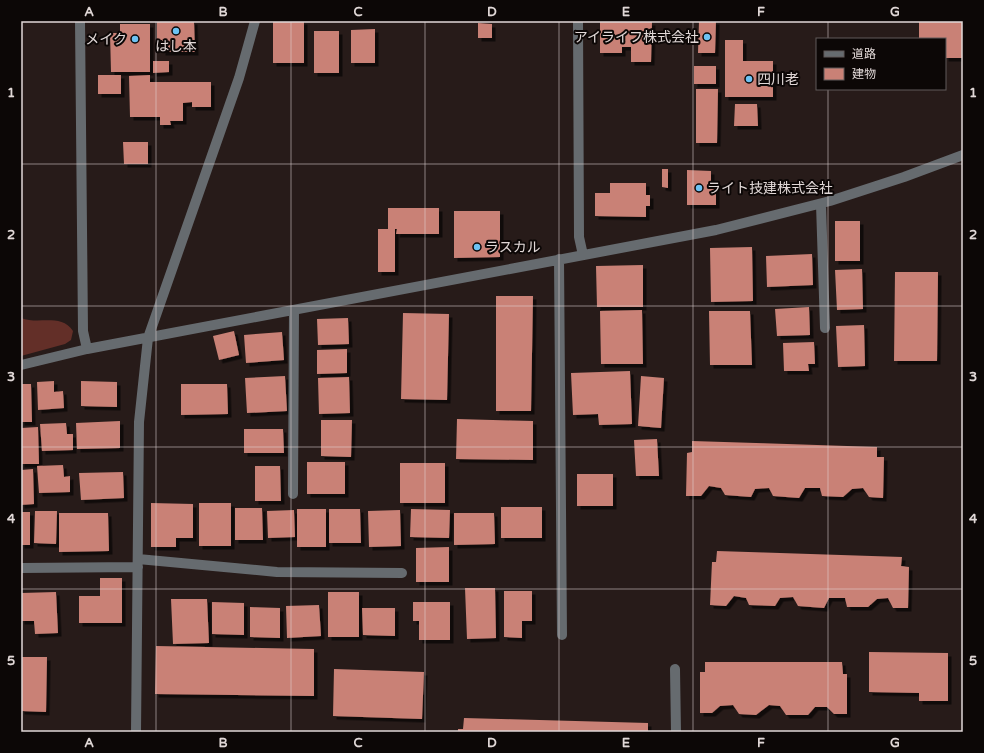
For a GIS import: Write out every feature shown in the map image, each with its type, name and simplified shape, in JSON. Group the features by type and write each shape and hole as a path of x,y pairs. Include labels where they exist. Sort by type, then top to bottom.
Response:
{"street":[{"path":"80,21 83,331 87,349"},
{"path":"136,732 139,422 148,338 239,78 255,21"},
{"path":"578,21 579,237 582,255"},
{"path":"21,365 87,349 716,230 821,204 904,177 963,155"},
{"path":"821,204 825,328"},
{"path":"559,259 562,635"},
{"path":"293,494 294,310"},
{"path":"21,568 138,563 277,572 402,573"},
{"path":"675,669 676,732"}],"shaded area":[{"path":"21,318 28,320 49,320 62,322 73,331 71,340 65,344 21,356"}],"building":[{"name":"はし本","path":"157,21 194,21 195,52 162,52 162,40 157,40"},
{"path":"273,21 304,21 304,63 273,63"},
{"path":"600,21 652,22 651,62 631,62 631,47 622,47 622,53 600,53"},
{"path":"699,21 716,21 715,53 698,53"},
{"path":"919,21 963,22 963,58 946,58 946,38 919,38"},
{"path":"478,23 492,24 492,38 478,38"},
{"path":"120,24 150,24 150,72 111,72 110,33 120,33"},
{"path":"375,29 375,63 351,63 351,30"},
{"path":"314,31 339,31 339,73 314,73"},
{"path":"725,40 743,40 743,61 773,61 773,97 725,97"},
{"path":"153,61 169,61 169,72 153,73"},
{"path":"694,66 716,66 716,84 694,84"},
{"path":"98,75 121,75 121,94 98,94"},
{"path":"150,75 150,82 211,82 211,107 192,107 192,102 183,103 183,121 170,121 171,125 160,125 160,117 130,117 129,76"},
{"path":"696,89 718,89 717,143 696,143"},
{"path":"735,104 757,104 758,126 734,126"},
{"path":"123,142 148,142 148,164 124,164"},
{"path":"662,169 668,169 668,188 662,187"},
{"path":"687,170 711,171 711,185 716,185 716,205 687,205"},
{"path":"610,183 646,183 646,195 650,195 650,206 646,206 646,217 595,216 595,193 610,193"},
{"path":"388,208 439,208 439,234 396,234 397,229 388,229"},
{"path":"454,211 500,211 500,257 454,258"},
{"path":"835,221 860,221 860,261 835,261"},
{"path":"378,229 395,229 395,272 378,272"},
{"path":"752,247 753,301 711,302 710,248"},
{"path":"812,254 813,285 767,287 766,256"},
{"path":"643,265 643,307 597,307 596,266"},
{"path":"862,269 863,309 837,310 835,270"},
{"path":"895,272 938,272 937,361 894,361"},
{"path":"496,296 533,296 531,411 496,411"},
{"path":"809,307 810,335 777,336 775,309"},
{"path":"642,310 643,364 601,364 600,311"},
{"path":"709,311 750,311 752,365 710,365"},
{"path":"403,313 449,314 447,400 401,399"},
{"path":"348,318 349,344 318,345 317,319"},
{"path":"864,325 865,366 838,367 836,326"},
{"path":"234,331 239,355 219,360 213,336"},
{"path":"282,332 284,360 246,363 244,335"},
{"path":"814,342 815,364 808,364 809,371 784,371 783,343"},
{"path":"347,349 347,373 317,374 317,350"},
{"path":"630,371 632,424 599,425 598,414 573,415 571,373"},
{"path":"285,376 287,411 247,413 245,378"},
{"path":"641,376 664,378 661,428 638,426"},
{"path":"349,377 350,413 319,414 318,378"},
{"path":"54,381 54,392 63,391 64,408 38,410 37,382"},
{"path":"81,381 117,382 117,407 81,406"},
{"path":"21,384 31,384 32,422 21,422"},
{"path":"181,384 227,384 228,414 181,415"},
{"path":"457,419 533,421 533,460 456,459"},
{"path":"321,420 352,420 351,457 321,456"},
{"path":"120,421 120,448 77,449 76,423"},
{"path":"66,423 67,434 73,434 73,450 42,451 40,424"},
{"path":"38,427 39,464 21,464 21,428"},
{"path":"244,429 283,429 284,453 244,453"},
{"path":"657,439 659,476 636,476 634,440"},
{"path":"692,441 877,447 877,457 884,457 883,498 869,497 863,488 852,489 843,497 822,496 820,488 805,488 799,498 773,496 769,488 755,489 751,497 725,495 721,488 709,486 701,496 686,496 687,453 692,452"},
{"path":"307,462 345,462 345,494 307,494"},
{"path":"400,463 445,463 445,503 400,503"},
{"path":"63,465 64,477 70,476 70,492 39,493 37,466"},
{"path":"255,466 280,466 281,501 255,501"},
{"path":"33,469 34,504 21,505 21,470"},
{"path":"123,472 124,498 81,500 79,473"},
{"path":"577,474 613,474 613,506 577,506"},
{"path":"151,503 193,504 193,538 176,538 176,547 151,547"},
{"path":"199,503 231,503 231,546 199,546"},
{"path":"501,507 542,507 542,538 501,538"},
{"path":"235,508 262,508 263,540 235,540"},
{"path":"297,509 326,509 326,547 297,547"},
{"path":"329,509 360,509 361,543 329,543"},
{"path":"411,509 450,510 449,538 410,537"},
{"path":"294,510 295,537 268,538 267,511"},
{"path":"400,510 401,546 369,547 368,511"},
{"path":"35,511 57,511 56,544 34,543"},
{"path":"21,512 30,512 30,545 21,545"},
{"path":"59,513 108,513 109,551 59,552"},
{"path":"454,513 494,513 495,544 454,545"},
{"path":"449,547 449,582 416,582 416,548"},
{"path":"717,551 902,557 901,566 909,567 908,608 893,608 888,598 877,599 868,607 847,607 845,598 829,598 824,608 798,606 793,597 780,598 775,606 749,605 746,598 734,596 726,606 710,605 712,562 716,562"},
{"path":"100,578 122,578 122,623 79,623 79,596 100,596"},
{"path":"465,588 495,588 496,638 467,639"},
{"path":"504,591 532,591 532,621 522,621 522,638 504,637"},
{"path":"56,592 58,633 35,634 34,621 21,621 21,593"},
{"path":"328,592 359,592 359,637 328,637"},
{"path":"171,599 207,599 209,643 173,644"},
{"path":"212,602 244,603 244,635 212,634"},
{"path":"413,602 450,602 450,640 419,640 419,621 413,621"},
{"path":"319,605 321,636 287,638 286,606"},
{"path":"250,607 280,608 280,638 250,637"},
{"path":"362,608 395,608 395,636 363,635"},
{"path":"156,646 314,649 314,696 155,694"},
{"path":"869,652 948,653 948,701 919,701 919,693 869,692"},
{"path":"21,657 47,657 46,712 21,711"},
{"path":"705,662 842,662 843,674 847,674 847,714 834,714 827,707 815,707 808,715 786,715 780,706 769,705 756,715 739,714 733,705 720,706 712,713 700,713 700,672 705,672"},
{"path":"334,669 424,672 422,719 333,716"},
{"path":"464,718 648,723 648,732 458,732 458,729 463,729"}],"place":[{"name":"はし本","path":"176,31"},
{"name":"アイライフ株式会社","path":"707,37"},
{"name":"メイク","path":"135,39"},
{"name":"四川老","path":"749,79"},
{"name":"ライト技建株式会社","path":"699,188"},
{"name":"ラスカル","path":"477,247"}]}
